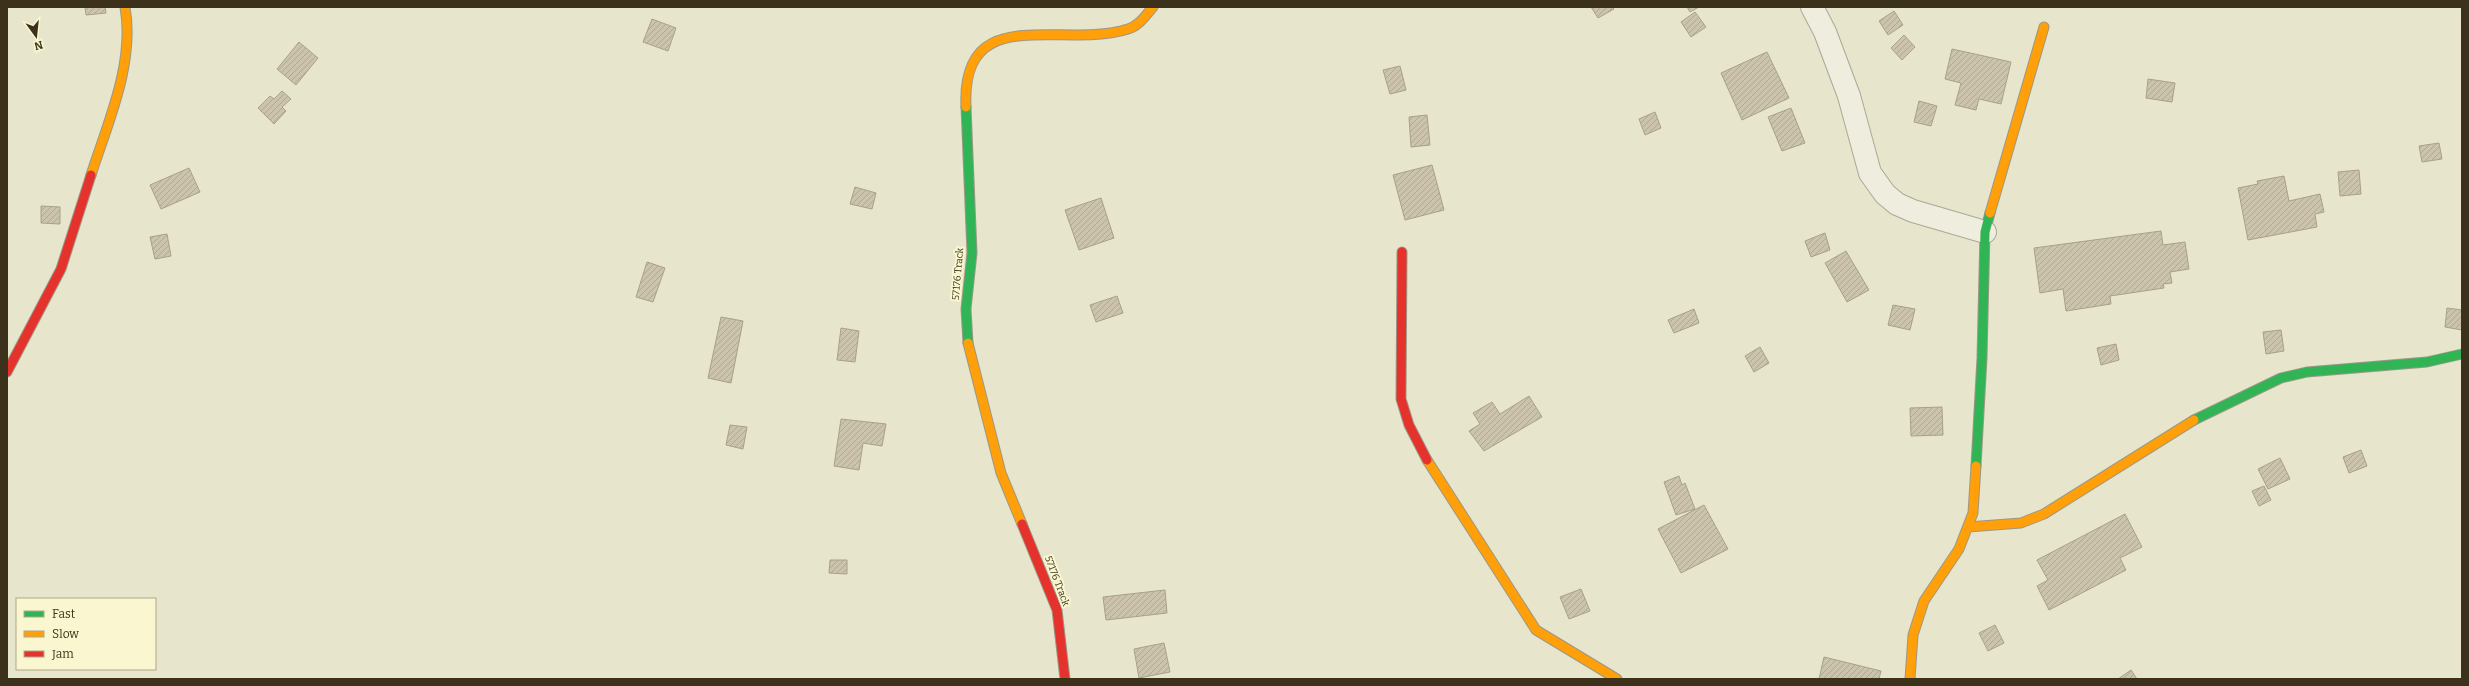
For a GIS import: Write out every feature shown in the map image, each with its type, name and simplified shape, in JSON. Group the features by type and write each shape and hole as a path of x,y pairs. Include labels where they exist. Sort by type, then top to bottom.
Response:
{"street":[{"path":"7,372 62,269 120,88 126,52 128,24 125,7"},
{"name":"57176 Track","path":"1065,679 1057,610 1001,473 973,367 968,342 966,309 972,253 965,83 972,57 984,41 998,33 1014,29 1107,33 1129,29 1144,19 1153,7"},
{"path":"1812,7 1825,32 1850,96 1870,173 1885,194 1897,204 1913,211 1985,232"},
{"path":"1910,679 1913,635 1924,601 1958,549 1973,513 1981,389 1985,232 2044,27"},
{"path":"1402,252 1401,399 1409,425 1429,464 1536,630 1617,679"},
{"path":"1968,527 2021,523 2044,514 2199,417 2281,378 2307,372 2427,362 2462,354"}],"building":[{"path":"85,7 105,7 106,13 86,15"},
{"path":"1591,7 1612,7 1614,9 1598,18"},
{"path":"1687,7 1699,7 1690,12"},
{"path":"1894,11 1903,25 1888,35 1879,21"},
{"path":"1695,12 1706,27 1691,37 1681,22"},
{"path":"652,19 676,28 668,51 643,42"},
{"path":"1904,35 1915,47 1902,60 1891,48"},
{"path":"299,42 318,58 296,85 277,69"},
{"path":"1952,49 2011,62 2001,104 1979,99 1976,110 1955,105 1961,83 1945,79"},
{"path":"1767,52 1789,98 1742,120 1721,73"},
{"path":"1400,66 1406,90 1390,94 1383,70"},
{"path":"2148,79 2175,83 2172,102 2146,98"},
{"path":"282,91 291,99 282,107 286,111 274,124 258,108 270,96 274,99"},
{"path":"1919,101 1937,106 1931,126 1914,122"},
{"path":"1791,108 1805,143 1782,151 1768,117"},
{"path":"1655,112 1661,128 1645,135 1639,119"},
{"path":"1427,115 1430,145 1411,147 1409,117"},
{"path":"2439,143 2442,159 2422,162 2419,146"},
{"path":"1432,165 1444,210 1405,220 1393,175"},
{"path":"189,168 200,192 161,209 150,185"},
{"path":"2359,170 2361,194 2340,196 2338,172"},
{"path":"2284,176 2289,201 2320,194 2324,212 2315,214 2317,227 2248,240 2238,188 2258,184 2257,181"},
{"path":"855,187 876,193 872,209 850,204"},
{"path":"1101,198 1114,238 1079,250 1065,210"},
{"path":"41,206 60,207 60,224 41,223"},
{"path":"2161,231 2163,245 2185,242 2189,269 2170,272 2172,283 2163,284 2164,288 2110,296 2111,304 2066,311 2063,289 2040,293 2034,248"},
{"path":"1825,233 1830,250 1811,257 1805,241"},
{"path":"167,234 171,256 155,259 150,237"},
{"path":"1846,251 1869,290 1847,302 1825,263"},
{"path":"647,262 665,268 653,302 636,297"},
{"path":"1117,296 1123,313 1096,322 1090,305"},
{"path":"1893,305 1915,309 1910,330 1888,325"},
{"path":"2447,308 2462,310 2462,330 2445,327"},
{"path":"1694,309 1699,323 1674,333 1668,320"},
{"path":"721,317 743,321 731,383 708,378"},
{"path":"841,328 859,331 855,362 837,360"},
{"path":"2281,330 2284,351 2266,354 2263,332"},
{"path":"2116,344 2119,360 2101,365 2097,348"},
{"path":"1760,347 1769,363 1754,372 1745,356"},
{"path":"1529,396 1542,417 1484,451 1469,431 1480,424 1473,413 1492,402 1500,414"},
{"path":"1942,407 1943,435 1911,436 1910,408"},
{"path":"841,419 886,424 882,446 863,443 859,470 834,466"},
{"path":"730,425 747,427 743,449 726,445"},
{"path":"2361,450 2367,466 2349,473 2343,457"},
{"path":"2280,458 2290,479 2268,489 2258,469"},
{"path":"1679,476 1682,485 1685,483 1695,509 1676,515 1664,482"},
{"path":"2264,486 2271,500 2259,506 2252,491"},
{"path":"1704,505 1728,549 1681,573 1658,529"},
{"path":"2125,514 2142,547 2120,558 2126,570 2049,610 2037,586 2048,580 2037,560"},
{"path":"830,560 847,560 847,574 829,573"},
{"path":"1581,589 1590,611 1569,619 1560,597"},
{"path":"1165,590 1167,613 1106,620 1103,597"},
{"path":"1995,625 2004,643 1988,651 1979,633"},
{"path":"1164,643 1170,672 1139,678 1134,649"},
{"path":"1824,657 1881,671 1879,679 1819,679"},
{"path":"2131,670 2137,679 2118,679"}],"traffic: fast":[{"path":"966,107 972,253 966,309 968,343"},
{"path":"1976,466 1982,358 1985,232 1990,213"},
{"path":"2194,420 2281,378 2307,372 2427,362 2462,354"}],"traffic: slow":[{"path":"91,175 112,113 123,71 127,28 125,7"},
{"path":"966,107 969,74 980,53 997,41 1020,36 1102,34 1128,29 1139,23 1153,7"},
{"path":"1990,213 2044,27"},
{"path":"968,343 1001,473 1022,524"},
{"path":"1968,527 2021,523 2044,514 2194,420"},
{"path":"1427,460 1536,630 1617,679"},
{"path":"1910,679 1913,635 1924,601 1959,549 1973,513 1976,466"}],"traffic: jam":[{"path":"7,372 61,269 91,175"},
{"path":"1402,252 1401,399 1409,425 1427,460"},
{"path":"1022,524 1057,610 1065,679"}]}
